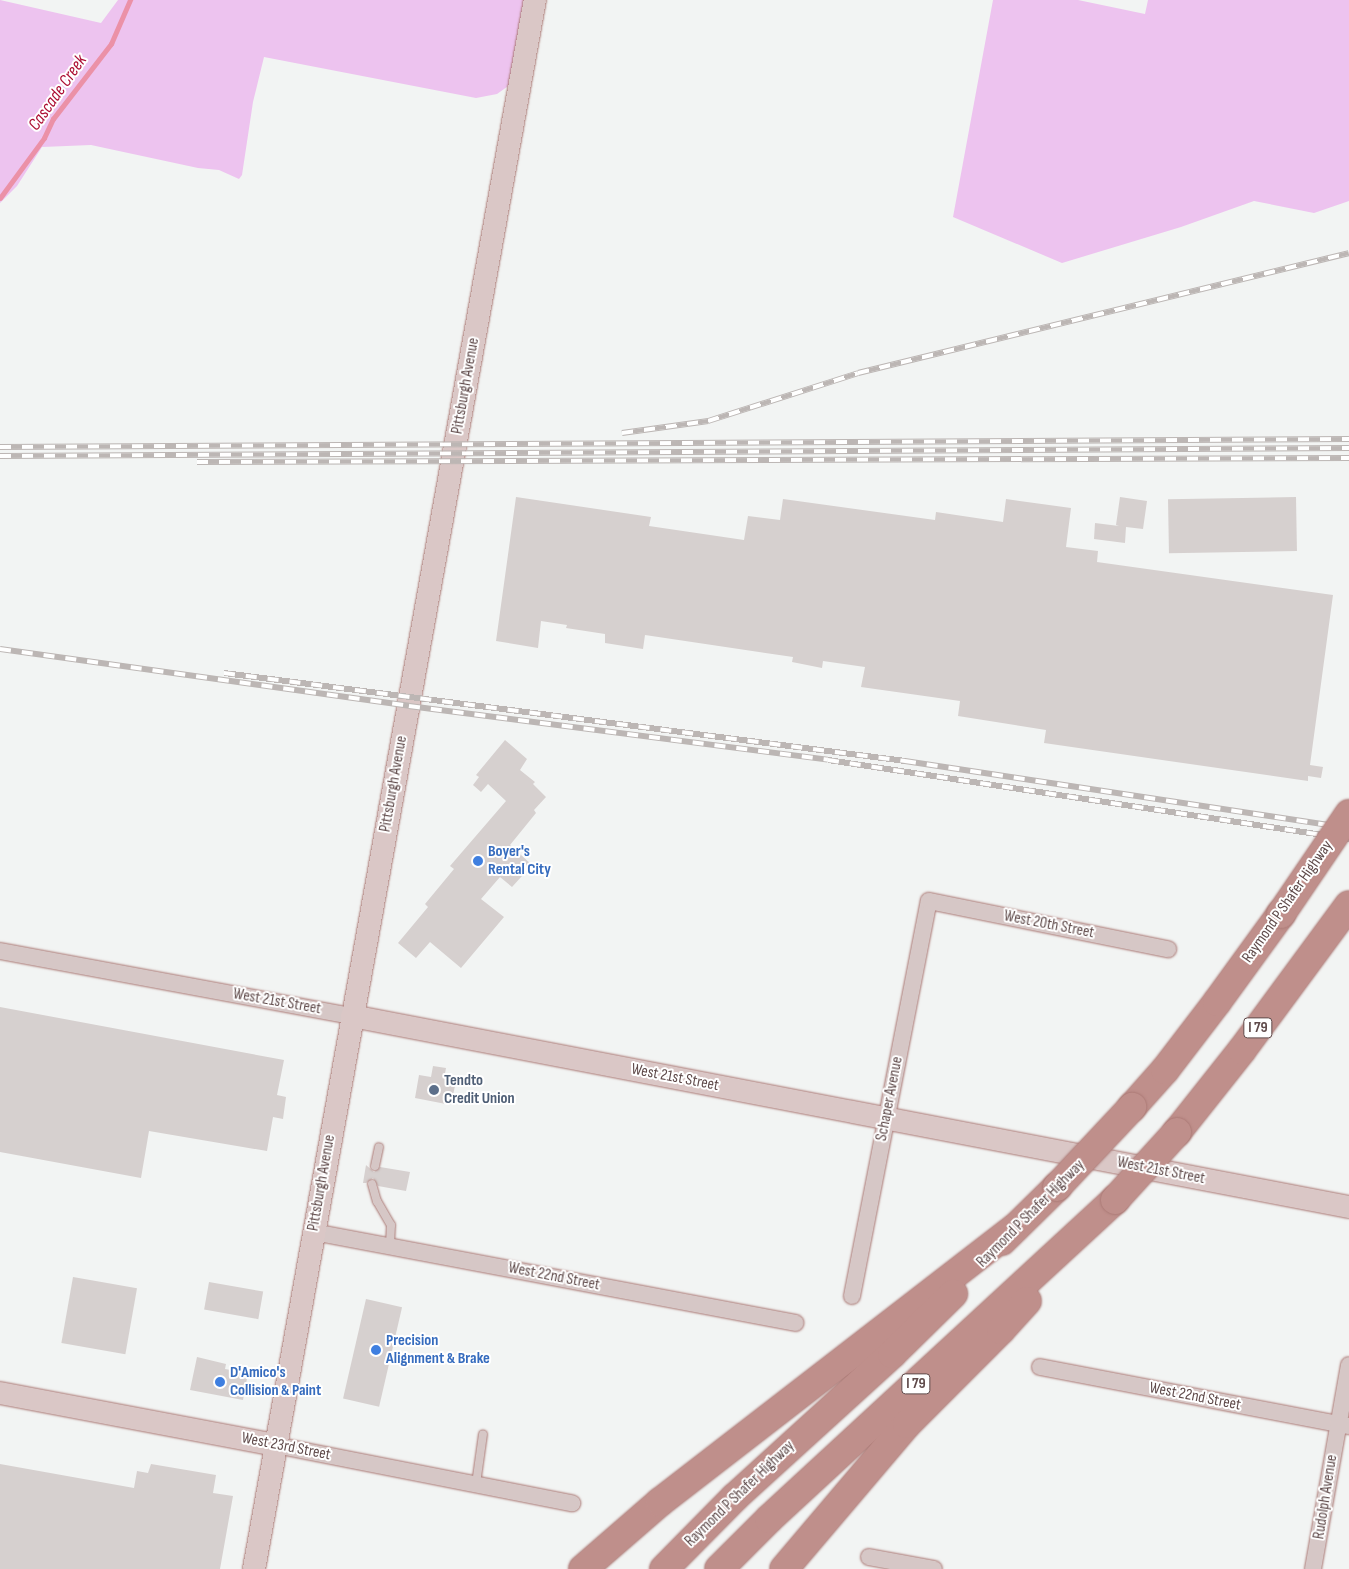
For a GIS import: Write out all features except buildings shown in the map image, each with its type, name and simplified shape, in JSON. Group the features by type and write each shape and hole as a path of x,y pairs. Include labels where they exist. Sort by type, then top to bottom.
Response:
{"highway":[{"name":"Raymond P Shafer Highway","path":"664,1569 754,1479 892,1354 958,1289 1014,1228 1058,1187 1132,1107 1165,1070 1212,1009 1281,914 1349,814"},
{"name":"I 79","path":"719,1569 769,1519 1115,1200 1177,1132 1343,914"},
{"path":"784,1569 907,1424 1001,1330 1115,1200"},
{"path":"583,1569 660,1502 1014,1228"}],"street":[{"name":"Pittsburgh Avenue","path":"254,1569 535,0"},
{"name":"West 20th Street","path":"929,902 1168,949"},
{"name":"Schaper Avenue","path":"852,1296 929,902"},
{"name":"West 21st Street","path":"0,951 352,1016 1349,1207"},
{"name":"West 22nd Street","path":"314,1232 795,1323"},
{"name":"Rudolph Avenue","path":"1313,1569 1343,1425 1349,1365"},
{"name":"West 22nd Street","path":"1040,1367 1343,1425"},
{"name":"West 23rd Street","path":"0,1393 572,1503"},
{"path":"869,1557 934,1569"}],"lane":[{"path":"375,1166 379,1148"},
{"path":"372,1184 377,1201 391,1225 390,1246"},
{"path":"476,1484 484,1434"}],"shaded area":[{"path":"0,0 101,23 118,0 527,0 511,84 497,94 476,98 264,57 253,102 242,175 239,179 219,170 198,168 91,145 42,147 17,186 0,203"},
{"path":"993,0 1078,0 1145,14 1148,0 1349,0 1349,201 1314,213 1254,201 1181,227 1062,263 953,217"}],"waterway":[{"name":"Cascade Creek","path":"0,198 44,138 53,119 111,44 130,0"}],"railway":[{"path":"622,433 708,421 858,373 1349,253"},
{"path":"0,447 1349,439"},
{"path":"0,456 1349,448"},
{"path":"197,462 1349,458"},
{"path":"0,649 409,706 828,760 1349,839"},
{"path":"224,673 905,761 1349,828"}],"place":[{"name":"Boyer's Rental City","path":"478,861"},
{"name":"Tendto Credit Union","path":"434,1090"},
{"name":"Precision Alignment & Brake","path":"376,1350"},
{"name":"D'Amico's Collision & Paint","path":"220,1382"}]}
